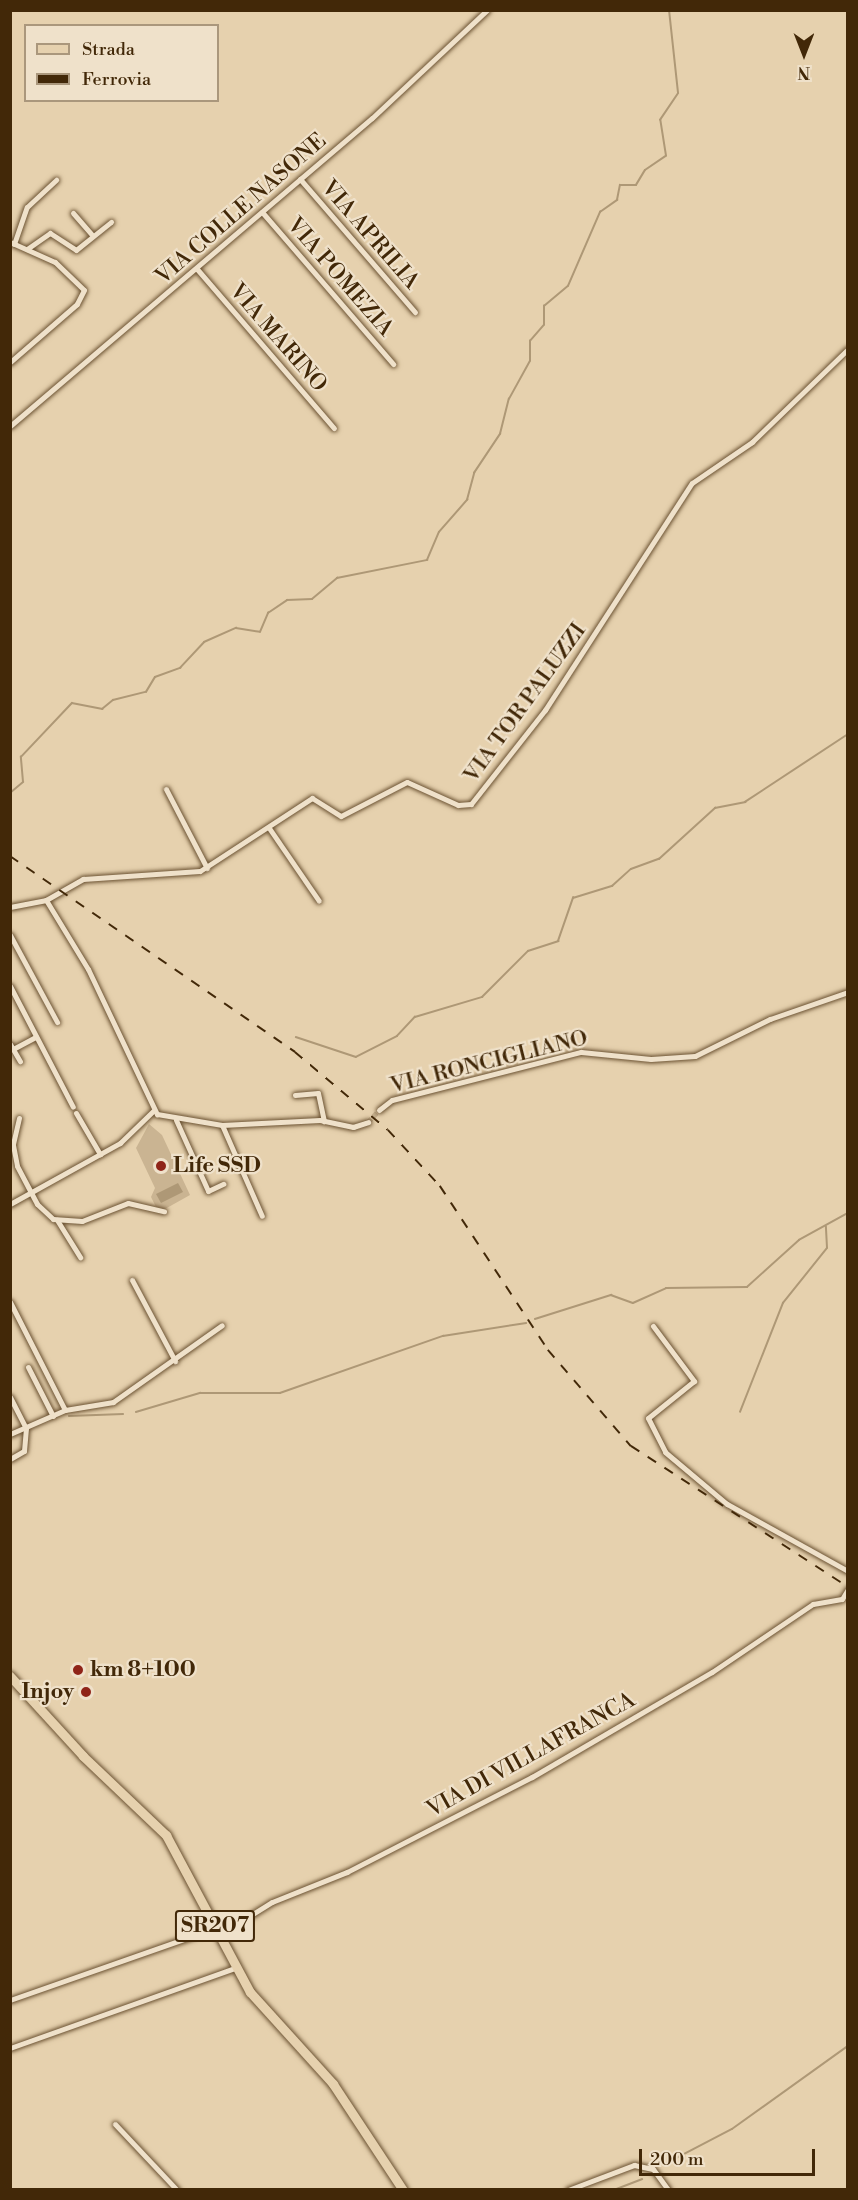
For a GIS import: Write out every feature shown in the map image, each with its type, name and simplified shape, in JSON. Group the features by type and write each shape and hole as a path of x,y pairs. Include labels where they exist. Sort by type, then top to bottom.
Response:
{"main road":[{"name":"SR207","path":"10,1676 83,1756 166,1835 235,1968 260,2005 333,2084 403,2190"}],"street":[{"name":"VIA COLLE NASONE","path":"10,426 197,269 487,10"},
{"name":"VIA APRILIA","path":"300,179 416,312"},
{"path":"10,362 84,292 63,268 12,243 29,205 56,180"},
{"name":"VIA POMEZIA","path":"261,212 393,364"},
{"path":"73,213 93,236"},
{"path":"27,249 49,233 73,250 111,222"},
{"name":"VIA MARINO","path":"197,269 334,428"},
{"name":"VIA TOR PALUZZI","path":"10,907 46,900 83,879 188,874 207,868 310,799 319,798 341,816 404,782 458,805 471,804 545,710 692,483 750,444 848,349"},
{"path":"166,789 207,868"},
{"path":"268,828 320,901"},
{"path":"46,900 88,969 153,1111 177,1120 222,1125 324,1121 353,1127 368,1122"},
{"path":"10,935 57,1022"},
{"path":"10,986 100,1154"},
{"name":"VIA RONCIGLIANO","path":"379,1110 391,1100 586,1051 651,1059 695,1056 770,1019 848,992"},
{"path":"20,1061 12,1046 36,1037"},
{"path":"294,1095 318,1094 324,1121"},
{"path":"10,1204 132,1134 153,1111"},
{"path":"19,1118 13,1150 30,1194 57,1220 80,1257"},
{"path":"177,1120 208,1191 224,1184"},
{"path":"222,1125 262,1216"},
{"path":"57,1220 86,1220 127,1203 164,1211"},
{"path":"132,1280 175,1361"},
{"path":"10,1302 65,1410"},
{"path":"10,1434 65,1410 111,1403 175,1361 222,1325"},
{"path":"653,1326 694,1381 647,1419 665,1452 728,1504 848,1571"},
{"path":"28,1367 53,1416"},
{"path":"10,1397 26,1428 24,1451 10,1459"},
{"path":"847,1590 842,1599 848,1603"},
{"name":"VIA DI VILLAFRANCA","path":"10,2000 218,1932 272,1902 347,1872 532,1777 704,1677 813,1604 842,1599"},
{"path":"10,2048 235,1968"},
{"path":"116,2124 177,2190"},
{"path":"568,2190 634,2165 653,2169 668,2190"}],"shaded area":[{"name":"Life SSD","path":"149,1124 162,1135 190,1195 165,1209 156,1207 151,1197 155,1188 136,1148"},
{"path":"178,1183 183,1192 161,1203 156,1194"}],"waterway":[{"path":"10,793 23,782 21,757 72,703 102,709 113,700 146,692 155,677 180,668 204,642 236,628 260,632 268,613 287,600 312,599 337,578 427,560 439,532 467,500 474,473 500,434 509,399 530,361 530,341 544,325 544,306 568,286 600,212 617,200 620,185 636,185 645,170 666,156 660,120 678,93 669,10"},
{"path":"296,1037 356,1057 397,1036 415,1017 482,997 528,951 558,941 573,898 612,886 631,869 659,859 715,808 745,802 848,734"},
{"path":"535,1319 611,1295 633,1303 666,1288 747,1287 799,1240 848,1213"},
{"path":"740,1412 783,1303 827,1248 826,1227"},
{"path":"136,1412 200,1393 280,1393 443,1336 526,1323"},
{"path":"69,1416 123,1414"},
{"path":"667,2163 732,2129 848,2046"},
{"path":"614,2190 642,2179"}],"tunnel":[{"path":"368,1122 379,1110"}],"railway":[{"path":"10,856 295,1052 388,1130 440,1186 548,1350 631,1446 848,1587"}],"place":[{"name":"Life SSD","path":"161,1166"},
{"name":"km 8+100","path":"78,1670"},
{"name":"Injoy","path":"86,1692"}]}
